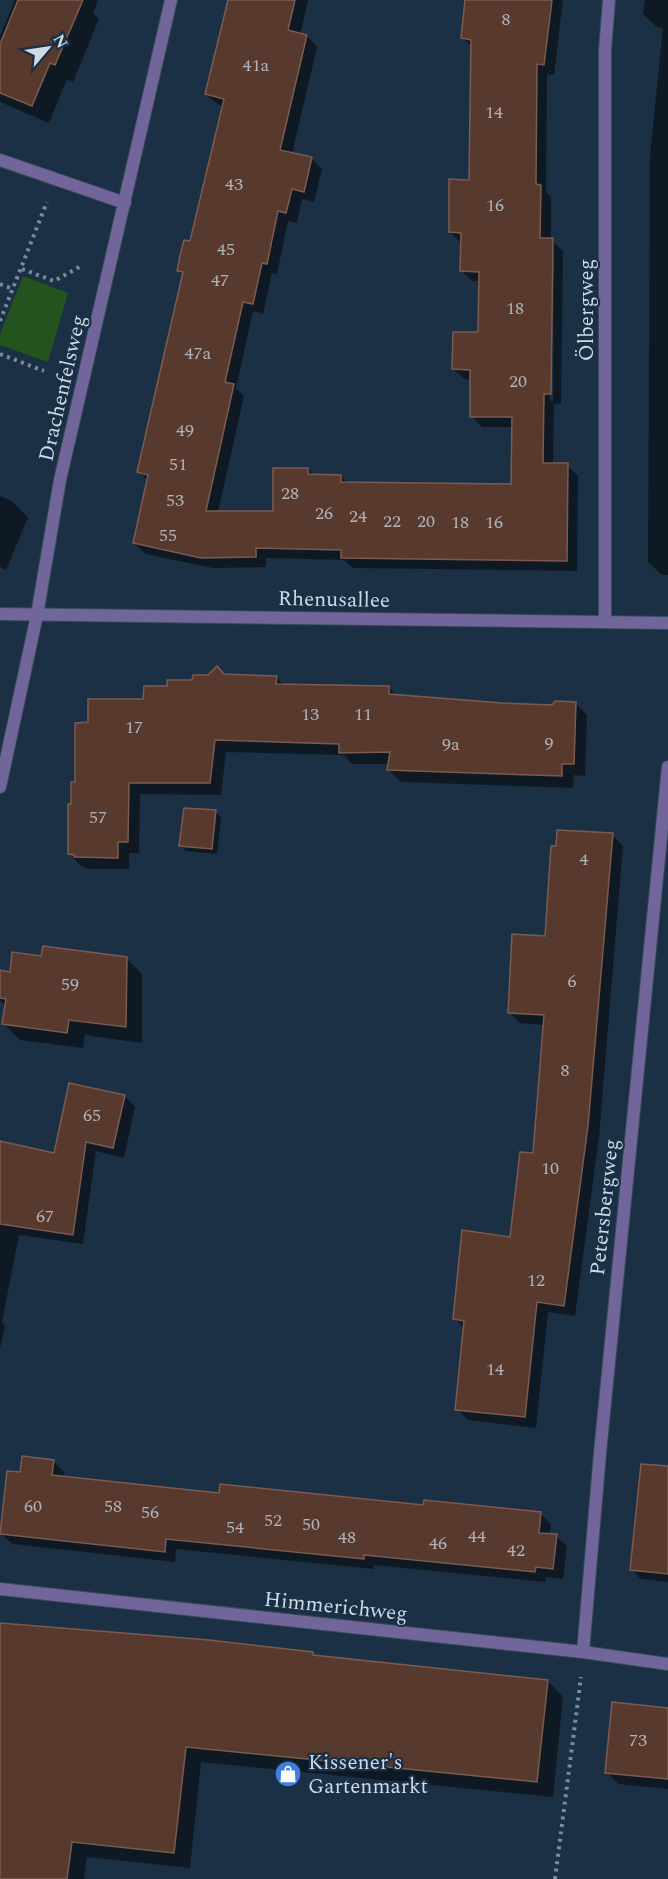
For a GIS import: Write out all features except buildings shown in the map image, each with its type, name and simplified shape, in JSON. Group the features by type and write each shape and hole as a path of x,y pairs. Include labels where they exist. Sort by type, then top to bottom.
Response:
{"street":[{"name":"Drachenfelsweg","path":"0,787 37,615 60,480 171,0"},
{"name":"Ölbergweg","path":"605,621 605,50 609,0"},
{"path":"0,160 125,203"},
{"name":"Rhenusallee","path":"0,614 668,623"},
{"name":"Petersbergweg","path":"583,1652 601,1442 668,767"},
{"name":"Himmerichweg","path":"0,1589 583,1652 668,1664"}],"path":[{"path":"0,321 55,179"},
{"path":"22,269 54,281 114,249"},
{"path":"0,284 13,289"},
{"path":"0,354 44,370"},
{"path":"555,1879 583,1652"}],"green space":[{"path":"23,276 68,293 48,362 0,345 0,334"}],"place":[{"name":"Kissener's Gartenmarkt","path":"288,1774"}]}
